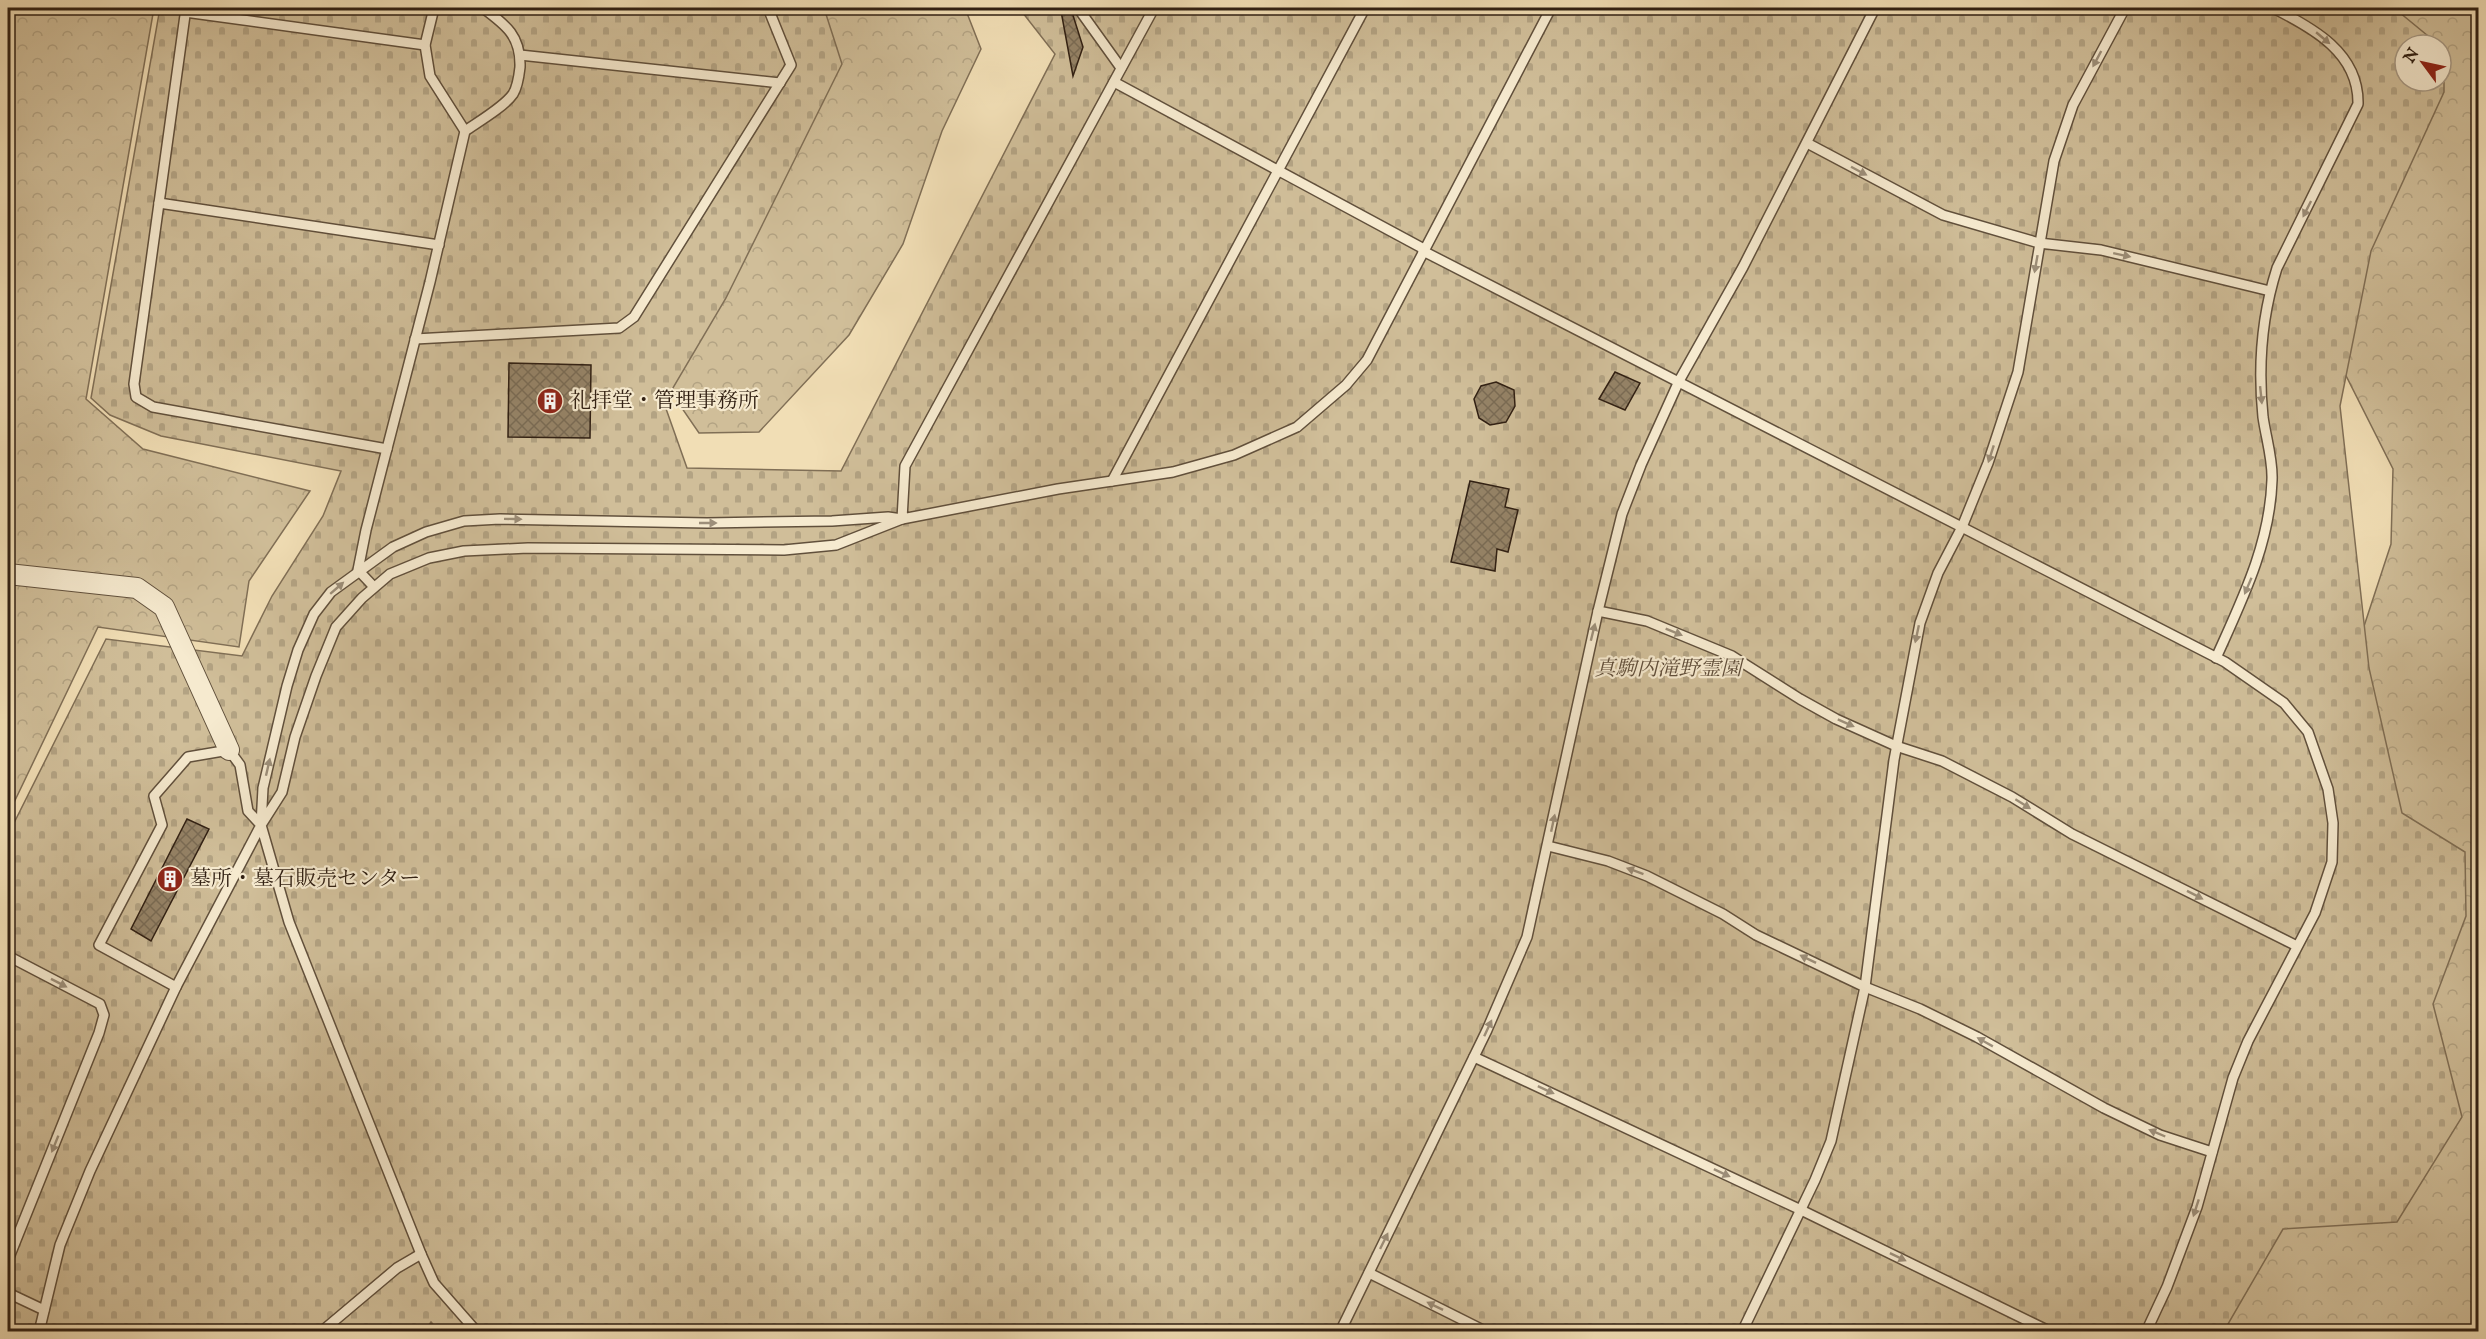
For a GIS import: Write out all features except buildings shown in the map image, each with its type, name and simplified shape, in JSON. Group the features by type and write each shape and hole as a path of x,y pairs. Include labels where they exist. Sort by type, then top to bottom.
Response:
{"street":[{"path":"8,574 137,588 164,607 229,750"}],"lane":[{"path":"434,8 425,45 430,76 465,131"},
{"path":"358,570 465,131 512,95 519,77 520,55 516,39 502,22 483,8"},
{"path":"415,339 619,328 634,317 791,65 768,8"},
{"path":"1078,8 1121,68"},
{"path":"902,519 905,466 1154,8"},
{"path":"1112,481 1365,8"},
{"path":"39,1332 60,1245 90,1171 176,987 261,825 282,792 295,737 336,627 374,587 390,574 429,558 464,551 528,548 784,550 836,545 902,519 1173,472 1234,455 1297,426 1346,385 1367,360 1551,8"},
{"path":"1340,1332 1474,1056 1527,937 1598,610 1622,514 1679,381 1743,267 1875,8"},
{"path":"1742,1332 1801,1210 1831,1141 1865,987 1896,746 1920,623 1938,573 1962,527 1988,463 2018,372 2054,161 2073,105 2125,8"},
{"path":"2216,658 2252,579 2268,525 2272,478 2260,385 2270,291 2277,268 2358,104 2358,93 2353,74 2340,51 2309,26 2273,8"},
{"path":"387,449 153,407 136,397 134,384 186,10 425,45"},
{"path":"520,55 780,83"},
{"path":"1114,82 1424,250 2216,658 2284,703 2308,732 2328,789 2333,823 2332,862 2315,913 2248,1041 2234,1078 2193,1217 2167,1287 2146,1332"},
{"path":"1807,143 1943,215 2039,243 2101,250 2270,291"},
{"path":"159,203 439,245"},
{"path":"477,1332 434,1283 289,922 261,825 263,788 298,650 314,614 331,592 358,570 393,547 426,532 465,521 500,519 707,523 832,521 888,517 902,519"},
{"path":"358,570 374,587"},
{"path":"1598,610 1647,621 1732,656 1800,699 1896,746 1942,761 2012,797 2072,834 2297,946"},
{"path":"176,987 99,945 162,825 154,796 188,758 229,750 240,765 249,811 261,825"},
{"path":"1548,846 1608,861 1647,876 1723,914 1756,935 1865,987 1939,1018 2104,1108 2160,1135 2212,1152"},
{"path":"8,956 100,1004 104,1015 99,1033 8,1260"},
{"path":"1474,1056 1801,1210 2051,1332"},
{"path":"321,1332 397,1268 422,1254"},
{"path":"1369,1273 1487,1332"},
{"path":"8,1293 44,1310"}],"green space":[{"path":"8,8 154,8 86,399 143,449 310,491 249,581 239,647 98,627 8,815"},
{"name":"真駒内滝野霊園","path":"160,8 824,8 842,64 726,298 664,403 687,468 841,471 1055,54 1019,8 2394,8 2424,33 2393,33 2393,93 2444,93 2371,251 2340,406 2369,668 2402,813 2465,852 2466,916 2433,1004 2462,1117 2397,1222 2283,1229 2224,1331 440,1332 431,1322 424,1332 8,1331 8,835 106,639 242,656 272,596 323,516 341,471 161,436 110,415 91,398"},
{"path":"810,8 965,8 981,49 942,131 903,244 849,335 759,432 699,433 677,401 668,374"},
{"path":"2307,8 2478,8 2478,1331 2192,1332 2324,748 2391,544 2393,469 2322,328"}],"place":[{"name":"礼拝堂・管理事務所","path":"550,401"},
{"name":"墓所・墓石販売センター","path":"170,879"}]}
